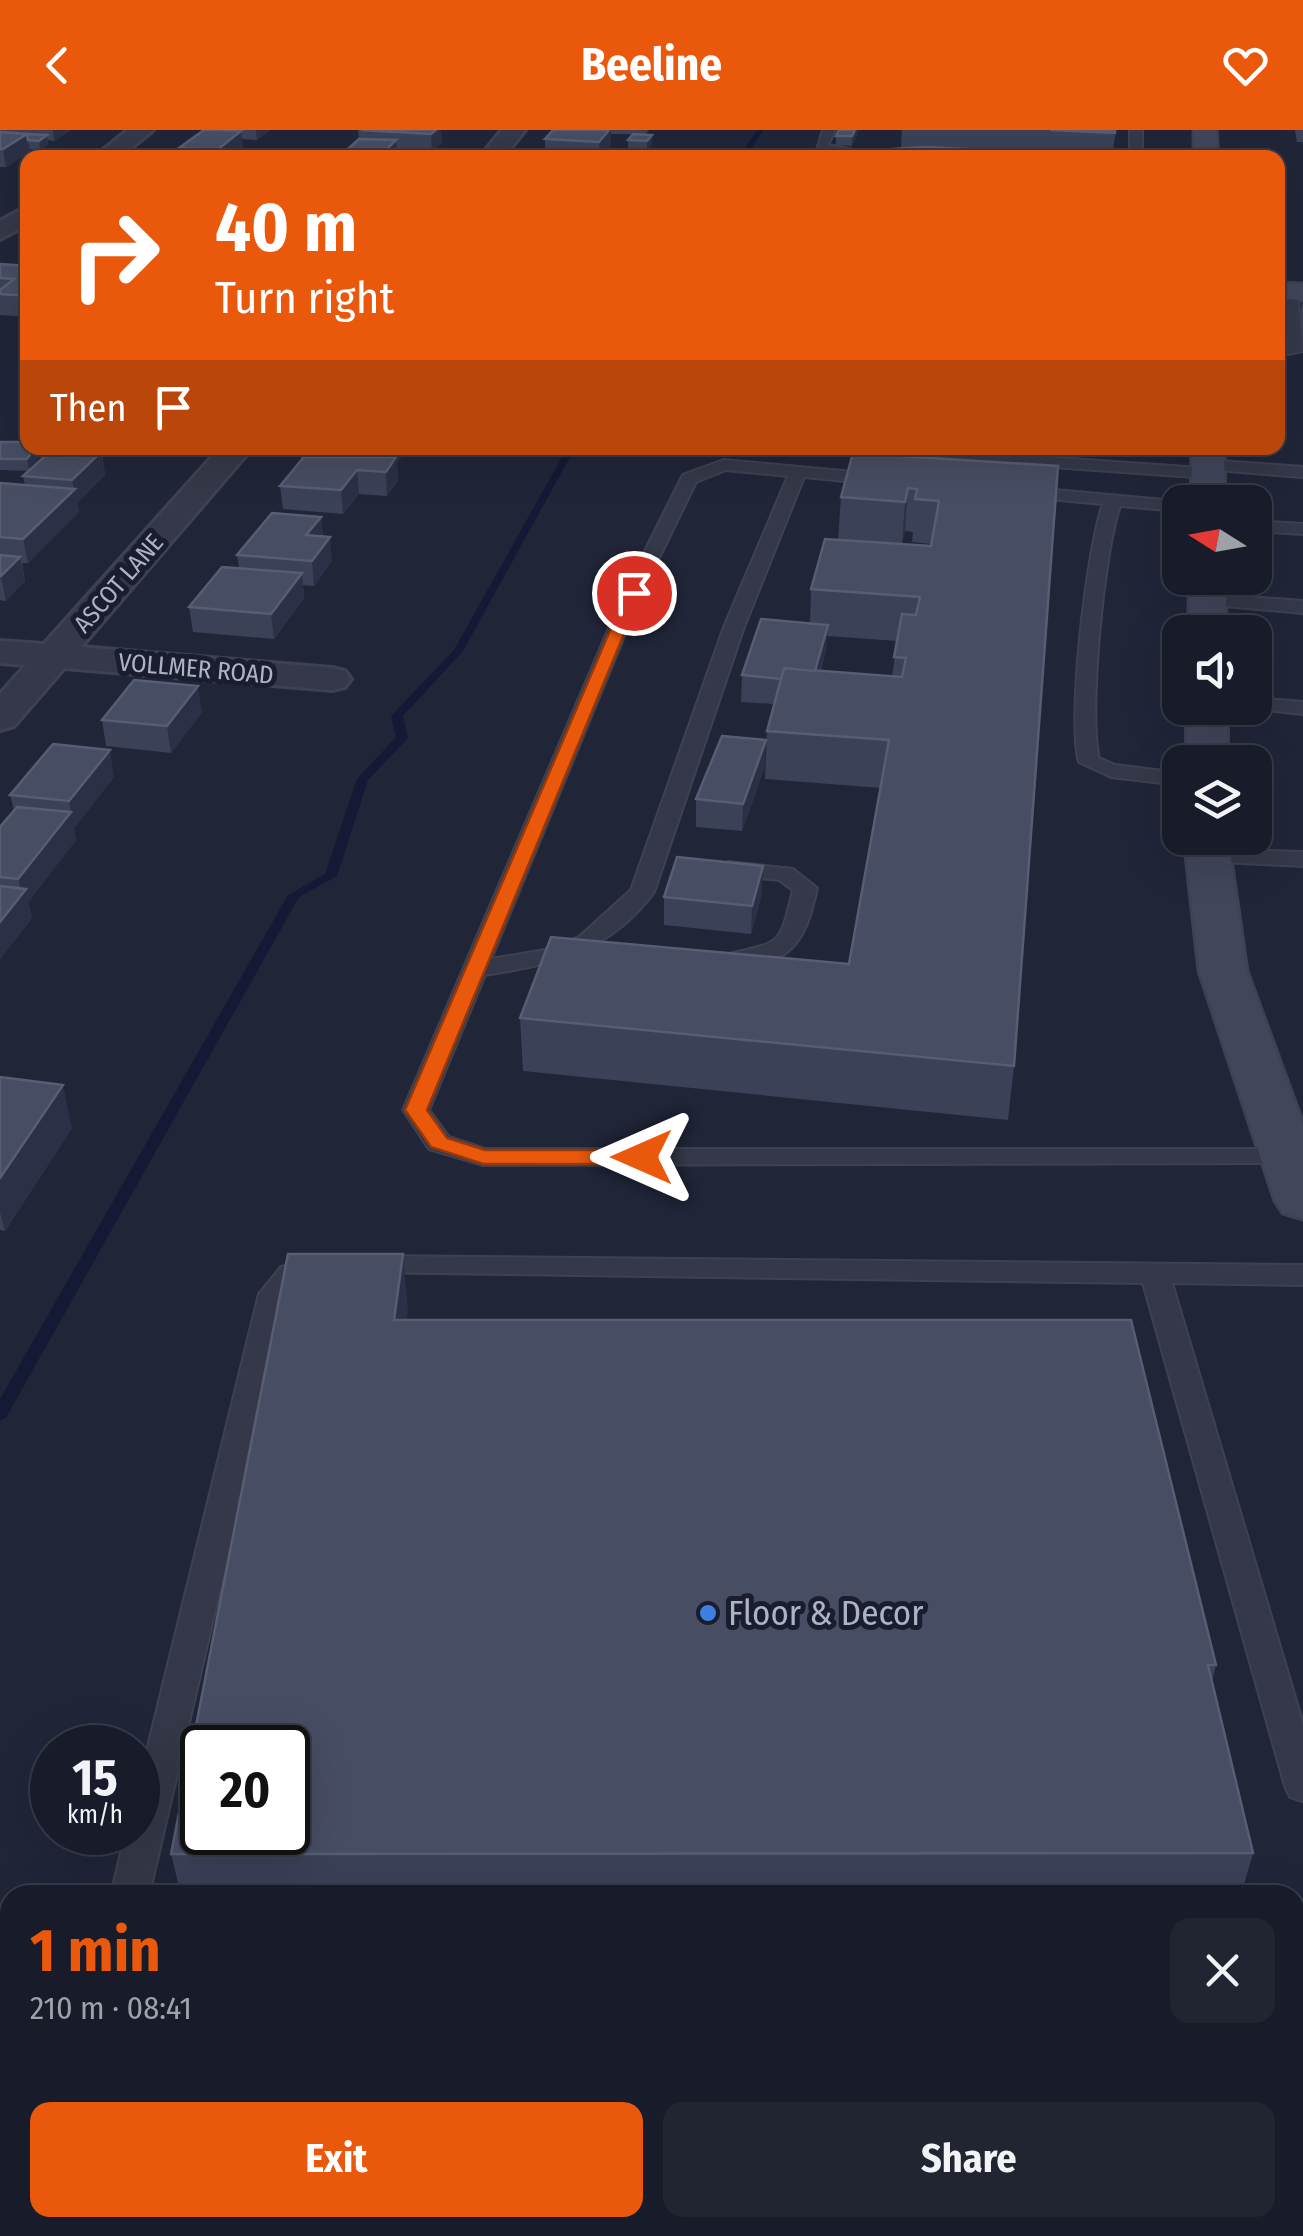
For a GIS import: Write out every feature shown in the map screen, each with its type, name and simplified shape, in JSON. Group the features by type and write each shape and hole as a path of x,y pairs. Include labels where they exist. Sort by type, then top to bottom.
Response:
{"main road":[{"path":"1207,855 1224,971 1295,1179"}],"street":[{"path":"115,150 142,130"},
{"path":"497,150 514,130"},
{"name":"ASCOT LANE","path":"0,718 230,455"},
{"name":"VOLLMER ROAD","path":"0,652 332,679"}],"lane":[{"path":"829,130 820,148 834,150"},
{"path":"1285,351 1296,350 1290,291"},
{"path":"956,455 1208,472 1303,472"},
{"path":"914,482 724,465 689,478 634,593 416,1110 439,1142 483,1157 1295,1179"},
{"path":"475,969 551,957 588,944 616,925 662,863 734,627 798,472"},
{"path":"992,489 1162,504"},
{"path":"1113,500 1106,514 1100,553 1087,752 1090,762 1111,771 1162,777"},
{"path":"1272,527 1303,529"},
{"path":"1208,603 1303,607"},
{"path":"1272,705 1303,708"},
{"path":"1271,855 1303,859"},
{"path":"709,867 785,874 806,888 795,936 779,953 764,958 718,959"},
{"path":"588,944 626,948"},
{"path":"132,1885 274,1294 291,1274 321,1266 352,1265 1303,1275"},
{"path":"1155,1273 1303,1786"}],"building":[{"path":"204,130 241,131 217,150 179,148"},
{"path":"361,130 436,130 431,134"},
{"path":"553,130 609,130 599,142 545,139"},
{"path":"839,130 855,130 852,136 836,136"},
{"path":"1050,130 1115,130 1115,133"},
{"path":"0,132 27,134 0,149"},
{"path":"27,134 47,135 39,141 28,140"},
{"path":"633,134 652,135 647,141 628,140"},
{"path":"359,139 396,140 386,150 347,150"},
{"path":"925,147 988,150 893,150"},
{"path":"0,264 20,265 20,295 0,294 14,279 0,278"},
{"path":"0,442 20,442 20,455 30,455 27,459 0,459"},
{"path":"46,455 98,455 72,480 23,476"},
{"path":"852,455 1058,466 1014,1066 520,1018 551,937 849,964 889,740 767,731 784,668 902,677 906,658 894,657 902,614 916,615 920,597 811,589 825,539 931,546 939,501 915,499 917,489 908,488 905,502 841,497"},
{"path":"304,457 396,457 386,472 357,470 341,490 280,486"},
{"path":"0,483 75,489 23,539 0,537"},
{"path":"272,513 321,517 306,535 330,537 312,561 237,555"},
{"path":"0,555 20,557 1,576 0,576"},
{"path":"222,567 302,573 271,614 189,607"},
{"path":"761,619 828,625 815,671 784,668 781,679 742,675"},
{"path":"134,680 198,686 167,726 102,720"},
{"path":"722,736 766,740 743,804 696,799"},
{"path":"53,744 110,750 69,801 10,795"},
{"path":"17,807 71,812 18,879 0,877 0,827"},
{"path":"677,857 763,866 752,906 664,897"},
{"path":"0,886 26,889 0,922"},
{"path":"0,1077 63,1085 0,1178"},
{"name":"Floor & Decor","path":"288,1254 403,1254 394,1320 1131,1320 1216,1665 1208,1665 1253,1853 310,1854 310,1725 196,1725"},
{"name":"Floor & Decor","path":"180,1808 180,1854 171,1854"}],"waterway":[{"path":"747,150 760,130"},
{"path":"0,1414 294,895 331,876 363,779 402,738 397,716 458,651 567,455"}],"place":[{"name":"Floor & Decor","path":"708,1613"}],"route":[{"path":"634,593 416,1110 439,1142 483,1157 642,1157"}]}
